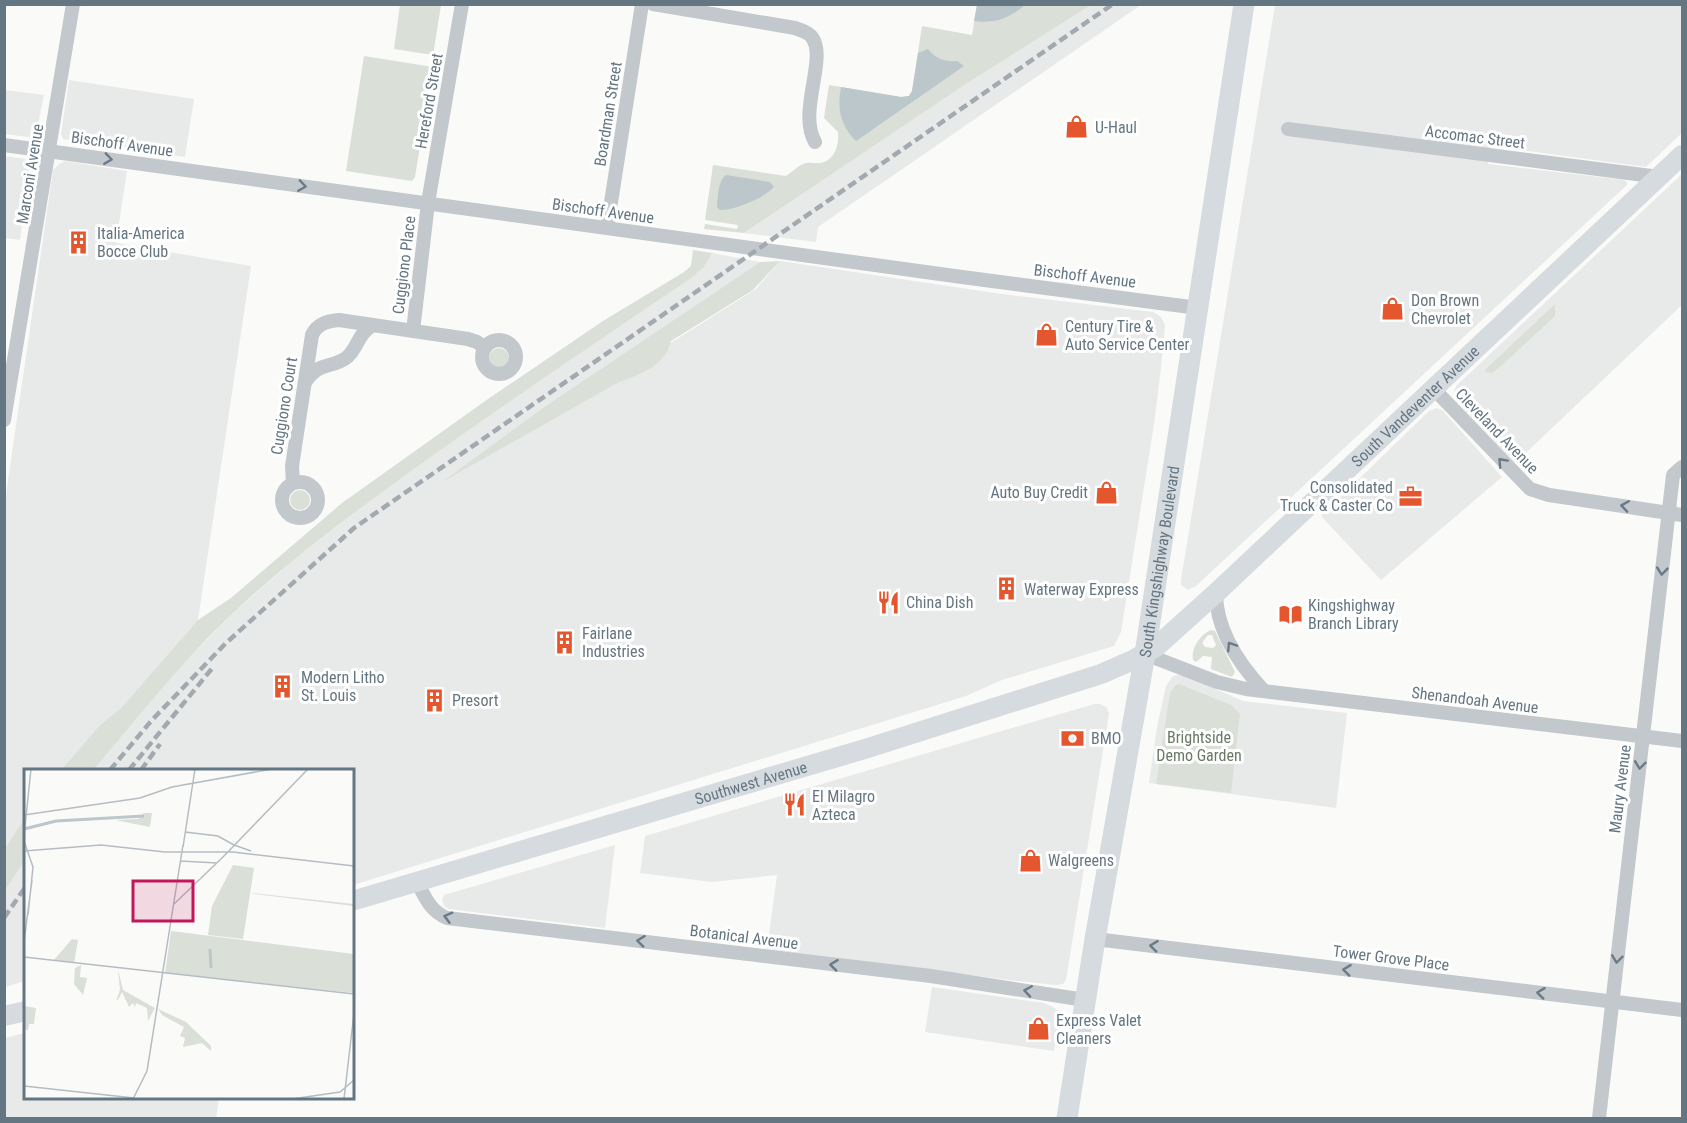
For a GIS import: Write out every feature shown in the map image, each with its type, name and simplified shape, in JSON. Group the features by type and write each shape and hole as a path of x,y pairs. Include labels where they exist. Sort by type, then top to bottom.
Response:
{"main road":[{"name":"South Kingshighway Boulevard","path":"1067,1119 1095,939 1146,654 1244,4"}],"street":[{"name":"Marconi Avenue","path":"4,420 74,4"},
{"name":"Hereford Street","path":"428,203 462,4"},
{"name":"Boardman Street","path":"607,228 642,4"},
{"path":"653,4 795,27 811,36 816,46 816,62 808,125 815,142"},
{"name":"Accomac Street","path":"1288,129 1659,177"},
{"name":"Bischoff Avenue","path":"4,145 1198,308"},
{"name":"South Vandeventer Avenue","path":"1146,654 1165,640 1216,593 1683,155"},
{"name":"Cuggiono Place","path":"413,331 428,203"},
{"name":"Cuggiono Place","path":"312,335 315,329 323,323 331,321 468,339 485,348"},
{"name":"Cuggiono Place","path":"305,383 319,368 346,358 352,352 361,334 373,325"},
{"name":"Cuggiono Court","path":"293,483 292,466 312,335"},
{"name":"Cleveland Avenue","path":"1433,388 1530,489 1549,495 1676,514"},
{"name":"Maury Avenue","path":"1599,1119 1643,736 1676,514 1673,475 1683,467"},
{"path":"1216,593 1219,623 1225,638 1247,671 1264,691"},
{"name":"Shenandoah Avenue","path":"1146,654 1231,687 1683,741"},
{"name":"Southwest Avenue","path":"354,900 982,712 1101,674 1146,654"},
{"name":"Botanical Avenue","path":"417,882 428,904 437,914 447,918 931,976 1085,1000"},
{"name":"Tower Grove Place","path":"1095,939 1683,1010"},
{"path":"4,1016 24,1011"}],"shaded area":[{"path":"977,4 1025,5 1001,19 981,22 974,21"},
{"path":"1091,5 1141,5 818,227 816,242 744,233 966,84"},
{"path":"1275,5 1682,5 1682,133 1646,167 1491,146 1488,164 1625,180 1628,184 1196,586 1188,590 1181,585 1181,580"},
{"path":"928,49 937,57 957,61 964,66 856,141 846,129 841,116 839,102 841,87 901,97 909,96 912,91 918,53"},
{"path":"69,80 194,99 185,157 63,139 61,134"},
{"path":"5,90 44,95 36,135 28,137 5,134"},
{"path":"5,156 30,162 20,240 5,238"},
{"path":"65,161 127,171 116,243 251,266 198,620 121,708 100,725 62,769 24,769 24,820 5,848 5,501 53,170"},
{"path":"1682,174 1682,305 1515,463 1455,400 1456,386"},
{"path":"726,175 770,182 774,187 749,203 720,210 717,207 719,189"},
{"path":"712,253 760,262 544,407 448,478 544,423 756,289 780,261 1002,294 1153,312 1161,317 1165,325 1161,368 1121,632 1114,646 1002,680 966,696 354,885 354,769 94,769 175,672 231,615 296,558 384,490 532,385 690,279 704,267"},
{"name":"Consolidated Truck & Caster Co","path":"1437,408 1443,411 1502,477 1381,580 1321,516 1429,411"},
{"path":"1181,674 1243,701 1347,713 1336,808 1149,783 1166,686 1172,677"},
{"path":"1094,704 1101,704 1107,708 1109,714 1066,980 1063,984 1009,980 767,949 777,875 712,882 640,873 645,836"},
{"path":"615,845 605,928 448,909 444,906 442,900 444,895"},
{"path":"24,861 24,981 5,987 4,890"},
{"path":"932,987 1044,1003 1053,1007 1058,1011 1060,1017 1054,1051 925,1032"},
{"path":"24,1033 24,1099 219,1099 216,1118 5,1118 5,1038"}],"green space":[{"path":"400,5 441,5 433,55 394,49"},
{"path":"977,5 1091,5 966,84 744,233 704,229 705,224 737,229 738,225 705,220 713,165 786,176 804,164 819,163 830,159 837,147 838,132 824,118 829,85 901,97 909,96 912,91 922,26 972,35"},
{"path":"364,56 433,67 415,177 412,181 346,171"},
{"path":"693,250 712,253 704,267 690,279 467,432 383,492 280,571 213,632 94,769 62,769 100,725 121,708 198,620 231,598 342,503 488,399 603,321 691,266"},
{"path":"780,261 753,290 671,341 663,357 651,368 619,382 442,482 544,407 760,262"},
{"path":"1555,304 1555,316 1501,366 1492,373 1486,372 1485,370"},
{"path":"499,348 506,351 509,358 506,365 499,368 492,365 489,358 492,351"},
{"path":"300,490 307,493 310,500 307,507 300,510 293,507 290,500 293,493"},
{"path":"1215,631 1235,672 1232,677 1211,669 1212,657 1203,656 1196,662 1193,660 1195,647 1207,632","holes":["1208,635 1212,635 1216,645 1213,648 1205,647 1202,643"]},
{"name":"Brightside Demo Garden","path":"1179,684 1231,705 1240,714 1231,793 1156,784 1170,693"},
{"path":"24,820 24,862 5,890 5,848"}],"railway":[{"path":"111,769 152,720 226,643 354,528 1113,4"},
{"path":"130,769 214,666"},
{"path":"142,769 160,744"},
{"path":"4,918 24,889"}],"place":[{"name":"U-Haul","path":"1077,127"},
{"name":"Italia-America Bocce Club","path":"79,242"},
{"name":"Don Brown Chevrolet","path":"1393,309"},
{"name":"Century Tire & Auto Service Center","path":"1047,335"},
{"name":"Auto Buy Credit","path":"1106,492"},
{"name":"Consolidated Truck & Caster Co","path":"1411,496"},
{"name":"Waterway Express","path":"1006,589"},
{"name":"China Dish","path":"888,602"},
{"name":"Kingshighway Branch Library","path":"1290,614"},
{"name":"Fairlane Industries","path":"564,642"},
{"name":"Modern Litho St. Louis","path":"283,686"},
{"name":"Presort","path":"434,700"},
{"name":"BMO","path":"1073,738"},
{"name":"El Milagro Azteca","path":"794,805"},
{"name":"Walgreens","path":"1030,860"},
{"name":"Express Valet Cleaners","path":"1038,1029"}]}
